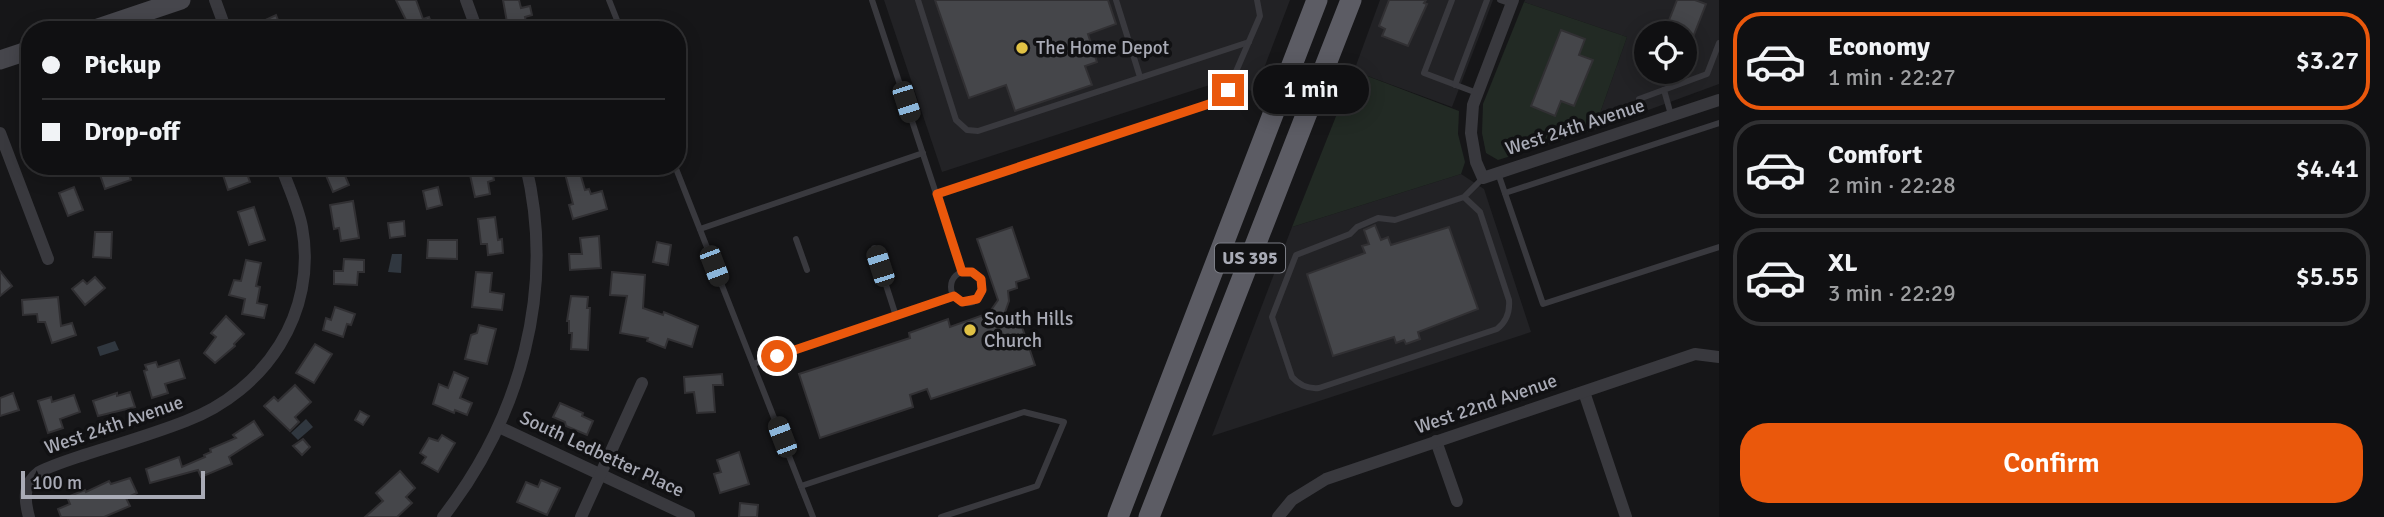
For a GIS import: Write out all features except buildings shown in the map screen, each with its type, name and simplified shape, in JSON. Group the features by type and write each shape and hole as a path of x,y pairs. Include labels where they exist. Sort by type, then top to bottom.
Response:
{"highway":[{"name":"US 395","path":"1118,517 1317,0"},
{"name":"US 395","path":"1149,517 1352,0"}],"main road":[{"path":"119,21 181,0"},
{"path":"0,60 21,53"}],"street":[{"path":"215,0 223,21"},
{"path":"466,0 474,21"},
{"path":"1483,178 1476,162 1471,133 1473,105 1508,1"},
{"name":"West 24th Avenue","path":"1483,178 1719,100"},
{"path":"0,133 48,258"},
{"name":"West 24th Avenue","path":"29,517 25,496 32,477 47,468 186,421 217,407 245,388 271,360 287,331 301,289 304,257 302,229 284,175"},
{"path":"443,517 474,475 499,427 525,355 535,295 535,225 527,175"},
{"name":"West 22nd Avenue","path":"1278,517 1292,500 1326,479 1695,354 1719,357"},
{"path":"581,517 642,383"},
{"path":"1584,392 1626,517"},
{"name":"South Ledbetter Place","path":"499,427 689,516"},
{"path":"1436,442 1457,501"}],"lane":[{"path":"609,0 617,21"},
{"path":"872,0 962,272"},
{"path":"918,0 956,120 967,131 978,131 1249,42"},
{"path":"1116,0 1140,77"},
{"path":"937,194 1218,101 1228,90 1260,16 1257,0"},
{"path":"1452,0 1424,73 1477,93"},
{"path":"1455,85 1487,0"},
{"path":"1640,99 1707,74 1719,43"},
{"path":"1664,90 1672,116"},
{"path":"1505,193 1719,123"},
{"path":"701,229 923,153"},
{"path":"1498,173 1543,304 1719,247"},
{"path":"679,175 813,517"},
{"path":"1464,197 1480,212 1509,300 1508,314 1502,325 1497,330 1319,388 1313,389 1297,383 1292,377 1272,317 1296,255 1350,234 1357,227 1378,218 1395,220 1464,197 1483,178"},
{"path":"796,239 807,270"},
{"path":"874,248 896,316"},
{"path":"967,271 981,279 982,290 972,301 962,302 954,296 952,282 962,272 967,271"},
{"path":"753,364 954,296"},
{"path":"801,486 1024,412 1064,422 1037,486 941,517"}],"shaded area":[{"path":"884,0 1290,0 1255,92 1222,81 942,172"},
{"path":"1380,0 1493,0 1452,107 1354,71"},
{"path":"1719,0 1719,84 1594,130 1627,37 1524,2"},
{"path":"1524,2 1627,37 1594,130 1498,160 1486,153 1482,133 1483,104"},
{"path":"1354,71 1459,111 1458,134 1465,162 1461,174 1292,227"},
{"path":"1461,174 1484,189 1531,332 1212,436 1292,227"},
{"path":"392,254 402,254 401,273 388,272"},
{"path":"115,341 119,350 100,356 97,347"},
{"path":"306,419 313,427 298,440 291,433"}],"place":[{"name":"The Home Depot","path":"1022,48"},
{"name":"South Hills Church","path":"970,330"}],"route":[{"path":"777,356 954,296 962,302 977,299 982,290 981,279 972,272 962,272 937,194 1218,101 1228,90"}]}
